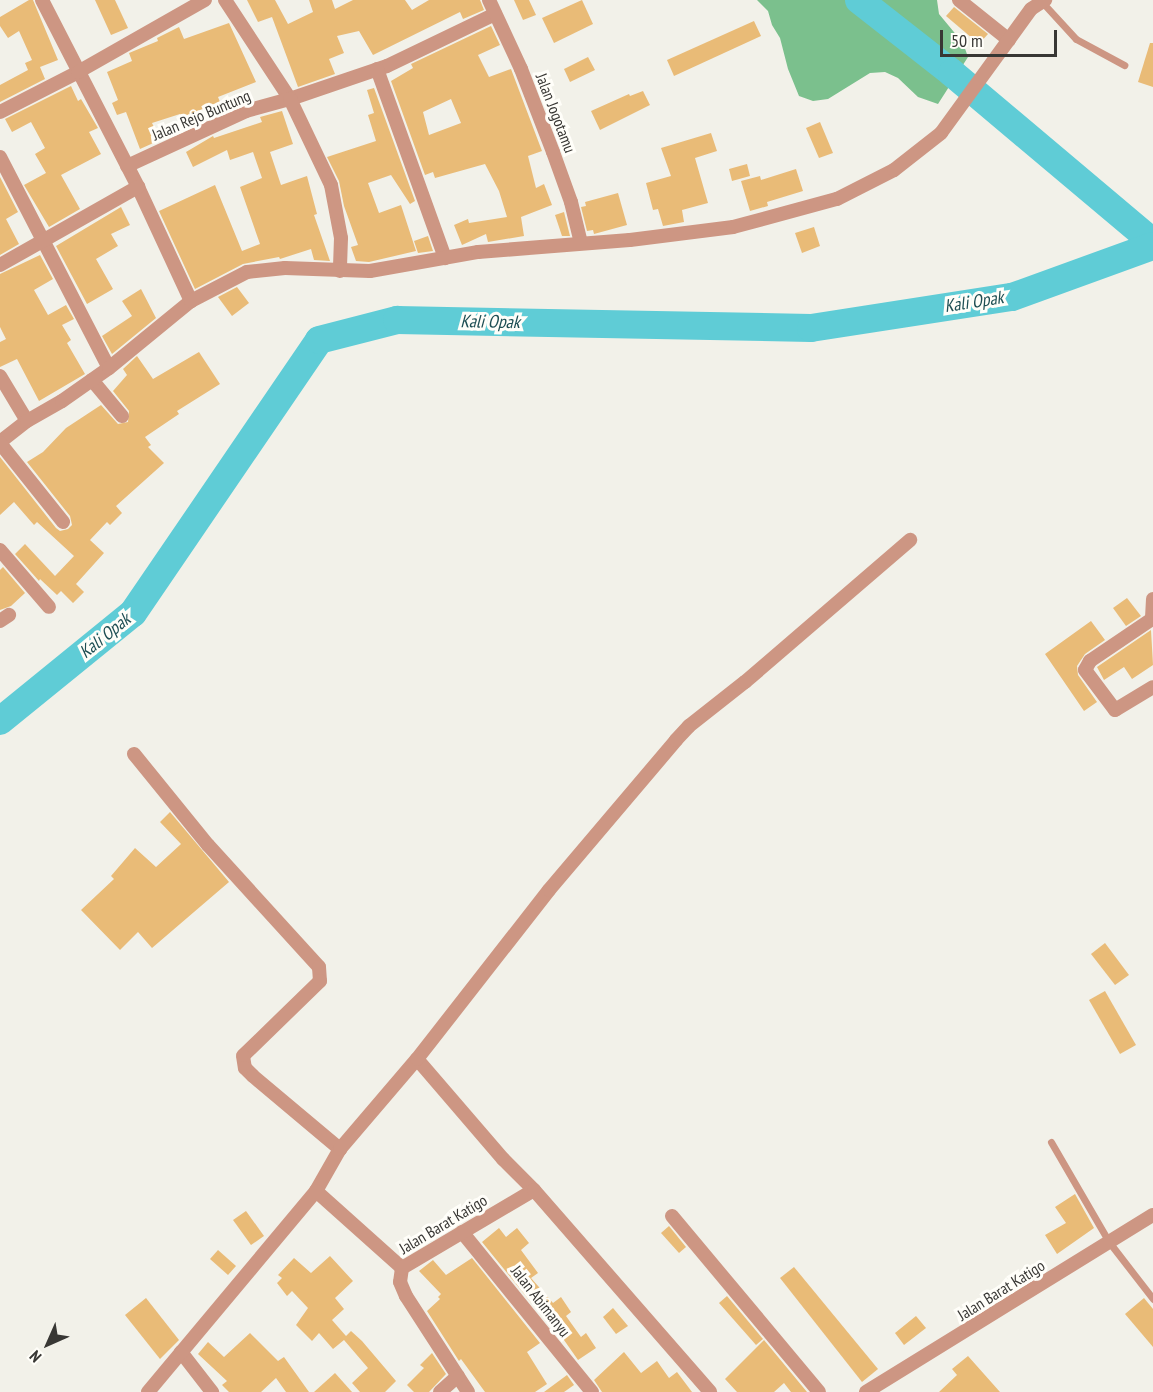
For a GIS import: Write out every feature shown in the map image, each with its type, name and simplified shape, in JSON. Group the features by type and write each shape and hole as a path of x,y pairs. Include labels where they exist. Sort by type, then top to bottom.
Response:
{"street":[{"path":"42,0 138,187 191,301"},
{"path":"0,112 78,72 205,0"},
{"path":"225,0 290,99 330,185 341,238 340,271"},
{"name":"Jalan Jogotamu","path":"489,0 521,69 572,202 581,243"},
{"path":"959,0 1009,40"},
{"path":"63,522 0,442 27,421 109,368 191,301 232,278 261,269 340,271 397,268 478,252 733,227 837,199 894,170 941,132 1031,9 1043,1"},
{"name":"Jalan Rejo Buntung","path":"127,166 246,111 290,99 414,55 495,14"},
{"path":"377,69 445,258"},
{"path":"0,157 109,368"},
{"path":"0,265 138,187"},
{"path":"0,376 27,421"},
{"path":"92,380 122,416"},
{"path":"148,1392 316,1191 340,1149 417,1059 549,890 689,726 745,682 909,540"},
{"path":"0,550 49,607"},
{"path":"1153,600 1153,620 1090,661 1085,670 1115,710 1153,687"},
{"path":"134,754 208,845 319,967 320,981 243,1056 245,1068 253,1076 340,1149"},
{"path":"417,1059 710,1392"},
{"name":"Jalan Barat Katigo","path":"316,1191 402,1268 534,1190"},
{"name":"Jalan Barat Katigo","path":"866,1392 1153,1215"},
{"path":"672,1216 819,1392"},
{"name":"Jalan Abimanyu","path":"462,1232 592,1392"},
{"path":"402,1268 400,1282 406,1296 468,1392"},
{"path":"181,1352 212,1392"},
{"path":"440,1392 458,1376"}],"lane":[{"path":"1043,1 1076,39 1124,65"},
{"path":"1051,1142 1109,1242 1153,1299"}],"green space":[{"path":"757,0 937,0 939,14 963,43 968,57 938,104 918,97 898,78 885,72 870,73 828,99 813,101 799,96 788,69 780,38 772,25 768,11"}],"building":[{"path":"29,0 33,0 58,60 40,67 45,79 0,102 0,85 28,70 25,63 32,60 19,31 8,38 0,26 0,17"},
{"path":"95,0 115,0 128,28 111,35"},
{"path":"247,0 275,0 288,24 313,12 309,0 332,0 335,9 353,0 405,0 412,10 429,0 480,0 484,10 463,19 460,12 373,55 359,31 337,36 344,53 329,59 335,74 298,87 272,17 258,22"},
{"path":"514,0 529,0 536,15 523,20"},
{"path":"582,0 593,24 554,43 542,18"},
{"path":"954,7 988,34 979,44 946,16"},
{"path":"754,21 761,36 674,76 667,60"},
{"path":"229,23 256,82 218,97 220,102 200,110 205,120 187,128 180,114 152,123 160,140 140,149 126,112 117,115 112,103 118,100 107,72 132,61 129,53 158,41 157,38 179,27 184,39"},
{"path":"491,26 500,45 478,55 489,77 511,69 542,151 528,156 536,188 544,184 552,205 521,217 524,236 488,242 486,234 462,245 454,225 468,219 469,223 507,217 499,191 485,164 435,178 433,172 425,175 391,81 413,68 411,64","holes":["451,99 461,123 429,135 423,112"]},
{"path":"1150,43 1153,43 1153,87 1138,82"},
{"path":"588,57 595,70 570,82 564,69"},
{"path":"71,86 78,101 81,99 98,128 89,132 101,154 61,175 80,209 49,227 24,185 46,173 35,154 45,148 31,122 12,132 5,119"},
{"path":"374,88 415,201 410,204 391,175 368,183 379,213 401,205 416,251 369,262 356,261 351,247 358,245 344,206 339,181 327,157 376,141 368,115 374,113 367,90"},
{"path":"643,91 650,105 600,130 591,111 629,94 630,96"},
{"path":"282,111 293,144 270,152 281,185 307,176 317,214 314,215 330,261 314,260 311,249 280,259 279,257 243,264 195,289 159,211 215,185 242,251 260,244 240,187 262,178 253,152 230,160 227,150 193,167 186,152 213,136 214,138 262,122 260,117"},
{"path":"820,122 833,153 819,158 806,128"},
{"path":"711,133 717,151 695,158 708,203 682,210 684,222 663,226 658,209 653,210 646,183 671,176 661,148"},
{"path":"747,164 750,176 732,181 729,169"},
{"path":"796,169 803,191 767,202 768,206 750,211 741,181 760,176 761,180"},
{"path":"0,177 18,212 6,219 19,244 0,255"},
{"path":"618,193 627,225 594,234 593,230 587,231 581,207 586,206 585,202"},
{"path":"121,207 130,225 111,234 118,246 96,259 113,289 87,304 56,246"},
{"path":"564,212 570,236 562,236 555,215"},
{"path":"814,227 820,246 802,253 795,233"},
{"path":"428,236 433,251 418,253 414,241"},
{"path":"40,255 53,279 34,290 48,315 66,305 74,319 62,325 71,340 67,343 85,374 39,401 17,359 0,367 0,342 6,339 0,327 0,274"},
{"path":"237,287 249,303 232,316 218,297"},
{"path":"141,289 156,318 112,354 102,336 132,316 122,301"},
{"path":"199,352 220,384 177,411 179,414 145,437 151,445 148,447 164,463 116,506 122,513 110,525 107,522 90,540 104,553 76,584 84,592 73,603 61,591 57,595 40,579 39,581 15,554 25,544 55,576 74,556 37,522 34,525 14,502 0,515 0,457 56,528 60,531 68,529 72,525 70,516 27,462 43,452 66,428 101,405 118,424 128,422 129,411 113,391 127,375 123,369 137,356 153,379"},
{"path":"3,567 25,593 11,606 0,610 0,570"},
{"path":"1127,598 1141,616 1126,626 1113,608"},
{"path":"1091,621 1105,640 1085,654 1077,666 1078,675 1097,702 1084,711 1045,654"},
{"path":"1151,630 1153,665 1132,679 1124,667 1104,680 1097,667"},
{"path":"170,812 229,882 152,948 138,932 120,950 81,910 114,879 111,876 135,848 156,867 181,844 160,822"},
{"path":"1105,943 1129,975 1115,985 1091,954"},
{"path":"1105,991 1136,1045 1120,1054 1089,1000"},
{"path":"1075,1194 1094,1228 1057,1254 1045,1235 1066,1223 1055,1207"},
{"path":"246,1211 264,1236 251,1245 233,1220"},
{"path":"669,1226 686,1247 679,1253 661,1233"},
{"path":"499,1228 506,1237 517,1228 529,1243 521,1250 538,1273 531,1278 553,1303 561,1297 571,1312 566,1316 581,1337 586,1333 596,1348 578,1360 557,1330 555,1332 482,1242"},
{"path":"218,1250 236,1266 228,1275 210,1259"},
{"path":"330,1256 353,1281 335,1298 344,1309 332,1320 346,1336 351,1331 362,1341 396,1381 385,1392 360,1392 352,1383 368,1368 344,1340 333,1349 319,1333 312,1341 296,1325 308,1308 292,1291 287,1296 277,1283 282,1278 278,1275 294,1258 311,1273"},
{"path":"472,1258 540,1343 527,1352 547,1384 535,1392 485,1392 461,1359 459,1361 427,1311 440,1299 438,1297 441,1294 419,1271 433,1260 446,1275"},
{"path":"794,1267 878,1369 862,1382 780,1278"},
{"path":"727,1296 763,1339 756,1345 719,1303"},
{"path":"146,1298 179,1340 160,1359 125,1315"},
{"path":"1144,1298 1153,1309 1153,1347 1125,1314"},
{"path":"613,1308 628,1326 616,1334 603,1317"},
{"path":"916,1316 926,1328 904,1345 895,1333"},
{"path":"250,1333 278,1361 284,1357 309,1392 286,1392 276,1378 261,1392 229,1392 222,1385 227,1381 198,1354 208,1342 224,1357"},
{"path":"764,1340 807,1392 791,1392 784,1383 774,1392 737,1392 725,1379"},
{"path":"624,1352 641,1373 657,1361 669,1378 677,1372 692,1392 602,1392 594,1380"},
{"path":"432,1353 446,1374 429,1392 414,1392 407,1385 424,1368 420,1365"},
{"path":"968,1356 1000,1392 939,1392 957,1375 952,1369"},
{"path":"335,1373 352,1392 314,1392"},
{"path":"567,1375 574,1385 564,1392 544,1392"}],"waterway":[{"path":"859,0 952,73 1153,242"},
{"name":"Kali Opak","path":"0,721 133,613 319,340 397,320 811,328 1012,297 1153,246"}]}
